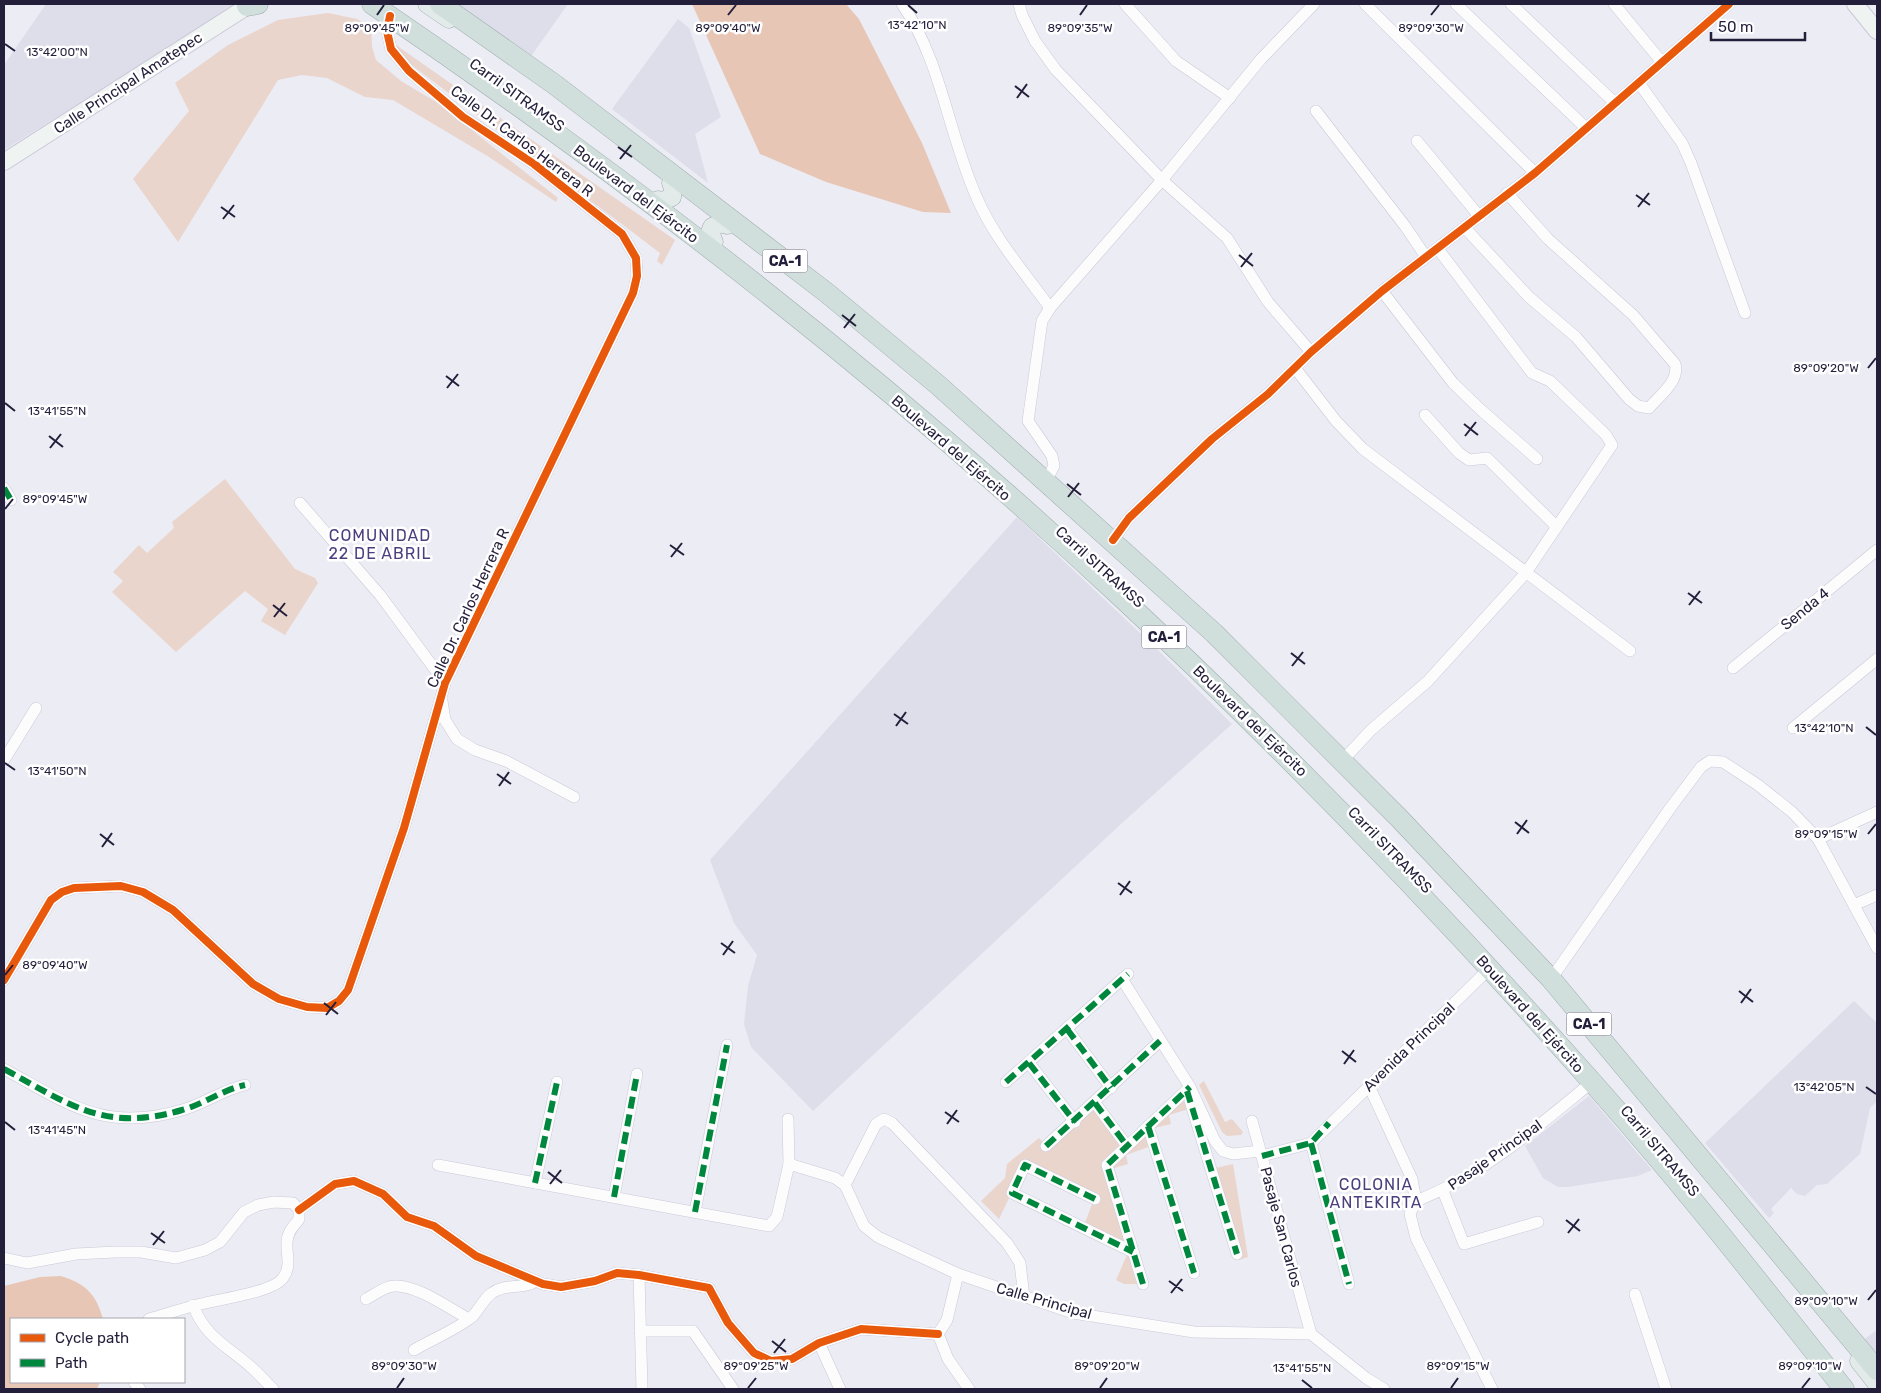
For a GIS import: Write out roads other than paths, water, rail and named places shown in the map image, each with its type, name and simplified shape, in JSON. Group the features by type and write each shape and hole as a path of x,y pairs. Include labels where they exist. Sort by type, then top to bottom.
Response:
{"highway":[{"name":"Boulevard del Ejército","path":"372,4 389,10 683,229 805,324 982,474 1120,596 1282,753 1448,923 1592,1082 1702,1211 1844,1389"},
{"name":"CA-1","path":"440,4 554,84 827,293 938,385 1113,540 1214,633 1343,760 1551,979 1877,1370"}],"main road":[{"name":"Carril SITRAMSS","path":"427,4 524,71 727,225 893,358 1087,525 1186,616 1316,742 1470,902 1603,1050 1877,1384"},
{"name":"Carril SITRAMSS","path":"389,10 543,112 714,242 900,392 1013,488 1123,587 1327,784 1454,917 1537,1008 1680,1174 1856,1389"},
{"path":"658,200 668,200 672,197 673,188 671,183"},
{"path":"714,242 710,232 712,227 721,223 727,225"}],"street":[{"name":"Calle Principal Amatepec","path":"4,162 251,4"},
{"path":"902,4 927,46 947,115 977,199 1006,248 1050,308"},
{"path":"1019,4 1022,15 1035,41 1056,70 1162,180 1227,238 1268,302 1311,352"},
{"path":"1126,4 1176,61 1230,98"},
{"path":"1046,481 1054,466 1052,456 1028,420 1042,321 1050,308 1162,180 1261,59 1314,4"},
{"path":"1365,4 1535,173"},
{"path":"1456,4 1587,128"},
{"path":"1511,4 1615,103"},
{"path":"1614,4 1661,61"},
{"path":"1113,540 1129,518 1212,439 1268,394 1311,352 1382,291 1535,173 1639,83 1661,61 1729,4"},
{"path":"1855,4 1877,31"},
{"name":"Calle Dr. Carlos Herrera R","path":"4,980 51,900 62,892 74,888 121,886 143,892 172,910 253,984 279,999 307,1008 327,1008 339,1001 348,990 404,828 446,683 633,293 637,276 636,258 622,234 534,164 463,117 409,71 391,49 387,31 389,10"},
{"path":"1639,83 1682,143 1745,313"},
{"path":"1316,112 1405,226 1426,258"},
{"path":"1417,141 1480,216"},
{"path":"1465,228 1529,297 1576,337 1629,399 1638,406 1649,408 1675,378 1677,371 1675,364 1633,315 1548,239 1507,193"},
{"path":"1343,760 1371,730 1428,681 1525,574 1611,449 1612,442 1550,380 1532,373 1438,248"},
{"path":"1382,291 1453,382 1481,410 1537,459"},
{"path":"1295,368 1336,420 1363,450 1525,574 1556,594 1630,651"},
{"path":"1426,415 1459,453 1469,460 1487,458 1557,527"},
{"path":"4,488 11,500"},
{"path":"300,503 380,595 446,683"},
{"name":"Senda 4","path":"1733,668 1877,550"},
{"path":"1793,728 1877,659"},
{"path":"441,697 446,720 457,739 475,750 506,761 574,797"},
{"path":"4,760 36,708"},
{"path":"1551,979 1701,767 1710,761 1723,762 1758,785 1792,812 1818,839 1877,948"},
{"path":"1818,839 1877,812"},
{"path":"1854,905 1877,896"},
{"name":"Avenida Principal","path":"1310,1143 1489,969"},
{"path":"1006,1082 1125,977 1215,1141 1223,1151 1232,1154 1261,1154 1310,1143 1349,1284"},
{"path":"1067,1029 1111,1088"},
{"path":"1046,1146 1075,1122 1160,1041"},
{"path":"695,1212 727,1045"},
{"path":"1029,1062 1075,1122"},
{"path":"4,1069 64,1103 95,1115 118,1119 161,1116 184,1109 229,1088 245,1084"},
{"path":"614,1198 637,1074"},
{"path":"535,1183 557,1082"},
{"name":"Pasaje Principal","path":"1416,1201 1443,1191 1478,1170 1533,1130 1592,1082"},
{"path":"1369,1086 1412,1179 1416,1201 1410,1214 1416,1238 1492,1389"},
{"path":"1143,1284 1107,1165 1188,1089"},
{"path":"1188,1089 1237,1254"},
{"path":"1095,1103 1126,1146"},
{"path":"438,1165 769,1226 777,1217 789,1164 788,1119"},
{"path":"789,1164 835,1178 845,1185 876,1124 884,1119 892,1123 1008,1243 1020,1263 1024,1297"},
{"name":"Pasaje San Carlos","path":"1252,1121 1311,1334"},
{"path":"1148,1126 1194,1273"},
{"path":"1094,1199 1024,1165 1012,1193 1133,1252"},
{"path":"299,1210 335,1184 354,1181 383,1194 407,1217 434,1226 476,1256 536,1281 561,1286 595,1281 617,1273 639,1275 709,1288 728,1323 754,1353 771,1361 792,1359 819,1343 861,1329 938,1334"},
{"name":"Calle Principal","path":"845,1185 864,1226 878,1236 958,1274 1073,1313 1194,1332 1311,1334"},
{"path":"1443,1191 1464,1244 1538,1222"},
{"path":"4,1258 27,1264 76,1254 141,1252 176,1258 205,1250 220,1242 244,1212 258,1205 274,1202 293,1203 299,1210 299,1219 289,1232 288,1270 282,1281 262,1291 193,1306 152,1318"},
{"path":"938,1334 947,1320 958,1274"},
{"path":"639,1275 642,1389"},
{"path":"414,1350 469,1319 484,1304 491,1293 505,1288 528,1286 536,1281"},
{"path":"366,1299 393,1286 406,1288 424,1294 469,1319"},
{"path":"1635,1294 1666,1389"},
{"path":"193,1306 199,1322 223,1346 250,1366 273,1389"},
{"path":"640,1332 693,1331 733,1389"},
{"path":"938,1334 948,1359 969,1389"},
{"path":"1311,1334 1366,1378 1384,1389"},
{"path":"819,1343 840,1389"}],"district":[{"name":"COMUNIDAD 22 DE ABRIL","path":"380,544"},
{"name":"COLONIA ANTEKIRTA","path":"1376,1193"}]}
